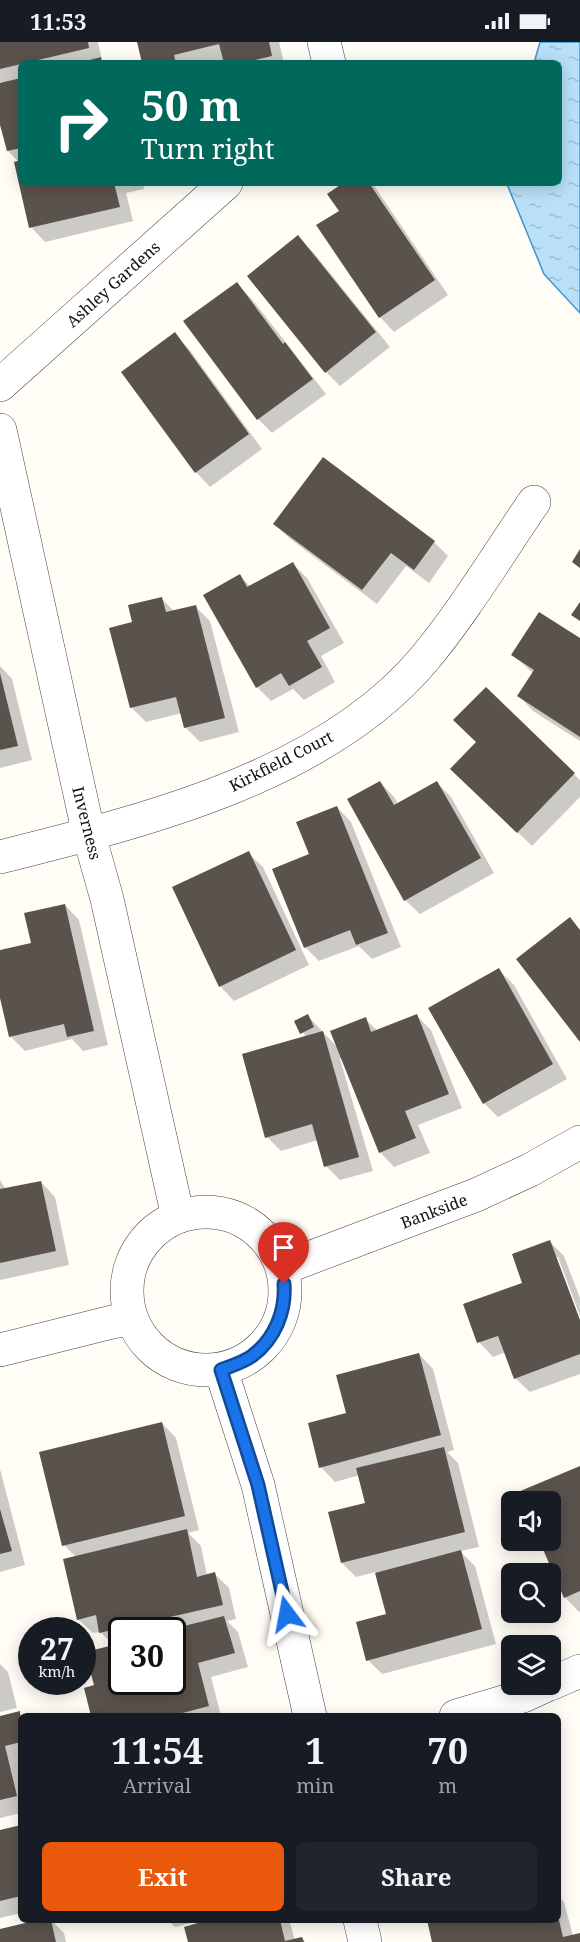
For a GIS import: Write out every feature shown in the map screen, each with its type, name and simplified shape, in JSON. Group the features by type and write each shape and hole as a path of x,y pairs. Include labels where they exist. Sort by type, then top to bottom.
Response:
{"street":[{"path":"324,42 327,60"},
{"name":"Ashley Gardens","path":"0,385 223,186"},
{"name":"Inverness","path":"0,430 89,834 107,899 178,1217"},
{"name":"Kirkfield Court","path":"0,857 178,808 248,780 321,745 376,707 424,659 534,502"},
{"name":"Bankside","path":"283,1268 476,1195 530,1170 580,1142"},
{"path":"210,1212 241,1220 267,1240 283,1268 285,1301 275,1332 252,1357 221,1370 194,1371 166,1362 145,1344 130,1319 126,1289 133,1258 151,1233 178,1217 210,1212"},
{"path":"0,1350 130,1319"},
{"path":"221,1370 258,1485 309,1713"},
{"path":"561,1679 580,1671"},
{"path":"466,1713 525,1695"},
{"path":"361,1923 365,1942"}],"water":[{"path":"540,42 580,42 580,313 544,274 508,186 562,186 562,60 535,60"}],"building":[{"path":"0,42 88,42 89,48 38,60 18,60 18,65 0,69"},
{"path":"137,42 269,42 272,56 255,60 223,60 219,44 174,55 175,60 141,60"},
{"path":"18,79 18,149 7,151 0,125 0,83"},
{"path":"18,161 18,180 14,162"},
{"path":"19,186 115,186 120,207 29,228"},
{"path":"339,186 371,186 435,280 379,318 316,225 339,211 327,194"},
{"path":"298,235 376,332 325,373 247,276"},
{"path":"237,282 283,344 285,342 313,379 257,420 183,321"},
{"path":"175,332 249,434 195,473 121,372"},
{"path":"323,457 435,541 414,570 391,553 362,590 273,524"},
{"path":"580,549 580,568 572,562"},
{"path":"293,562 330,628 307,641 322,667 289,686 281,673 256,688 203,595 240,574 247,587"},
{"path":"162,597 166,612 196,605 225,718 184,728 176,697 130,708 109,628 132,622 128,605"},
{"path":"580,602 580,621 571,615"},
{"path":"539,612 580,638 580,737 517,696 534,670 511,655"},
{"path":"0,673 18,746 0,750"},
{"path":"486,687 575,773 517,833 450,769 476,742 453,720"},
{"path":"380,781 394,805 437,781 481,858 404,901 347,799"},
{"path":"337,806 388,933 356,945 350,930 304,948 272,869 309,854 296,822"},
{"path":"249,851 296,950 219,987 172,887"},
{"path":"65,904 94,1031 67,1037 64,1024 9,1037 0,998 0,950 31,943 24,913"},
{"path":"570,917 580,930 580,1042 516,959"},
{"path":"499,968 553,1064 483,1104 428,1008"},
{"path":"308,1014 314,1027 300,1034 294,1021"},
{"path":"417,1014 449,1094 405,1111 416,1138 379,1153 330,1031 366,1017 371,1032"},
{"path":"323,1031 359,1157 324,1167 312,1124 265,1138 242,1054"},
{"path":"41,1181 56,1251 0,1263 0,1189"},
{"path":"550,1240 580,1320 580,1354 514,1379 498,1336 477,1343 463,1304 522,1283 512,1254"},
{"path":"419,1353 441,1435 319,1468 308,1423 346,1413 336,1375"},
{"path":"162,1422 185,1516 62,1546 39,1452"},
{"path":"444,1447 465,1532 341,1563 328,1512 365,1503 356,1468"},
{"path":"580,1466 580,1591 564,1598 561,1591 561,1563 549,1563 544,1551 561,1551 561,1491 520,1491"},
{"path":"0,1509 12,1551 0,1554"},
{"path":"187,1529 197,1577 215,1572 223,1605 170,1617 108,1617 108,1631 99,1633 96,1615 76,1617 63,1559"},
{"path":"461,1550 482,1629 366,1661 356,1622 386,1614 375,1573"},
{"path":"224,1616 235,1653 198,1663 209,1706 182,1713 90,1713 86,1695 96,1695 96,1649 108,1646 108,1695 186,1695 186,1626"},
{"path":"20,1711 18,1713 18,1743 5,1746 17,1796 0,1800 0,1716"},
{"path":"18,1826 18,1897 0,1901 0,1830"},
{"path":"25,1923 52,1923 56,1942 0,1942 0,1929"},
{"path":"198,1923 281,1923 285,1941 302,1937 304,1942 188,1942 184,1927"},
{"path":"428,1923 560,1923 563,1937 580,1933 580,1942 432,1942"}],"route":[{"path":"284,1284 285,1301 275,1332 252,1357 221,1370 258,1485 287,1614"}]}
